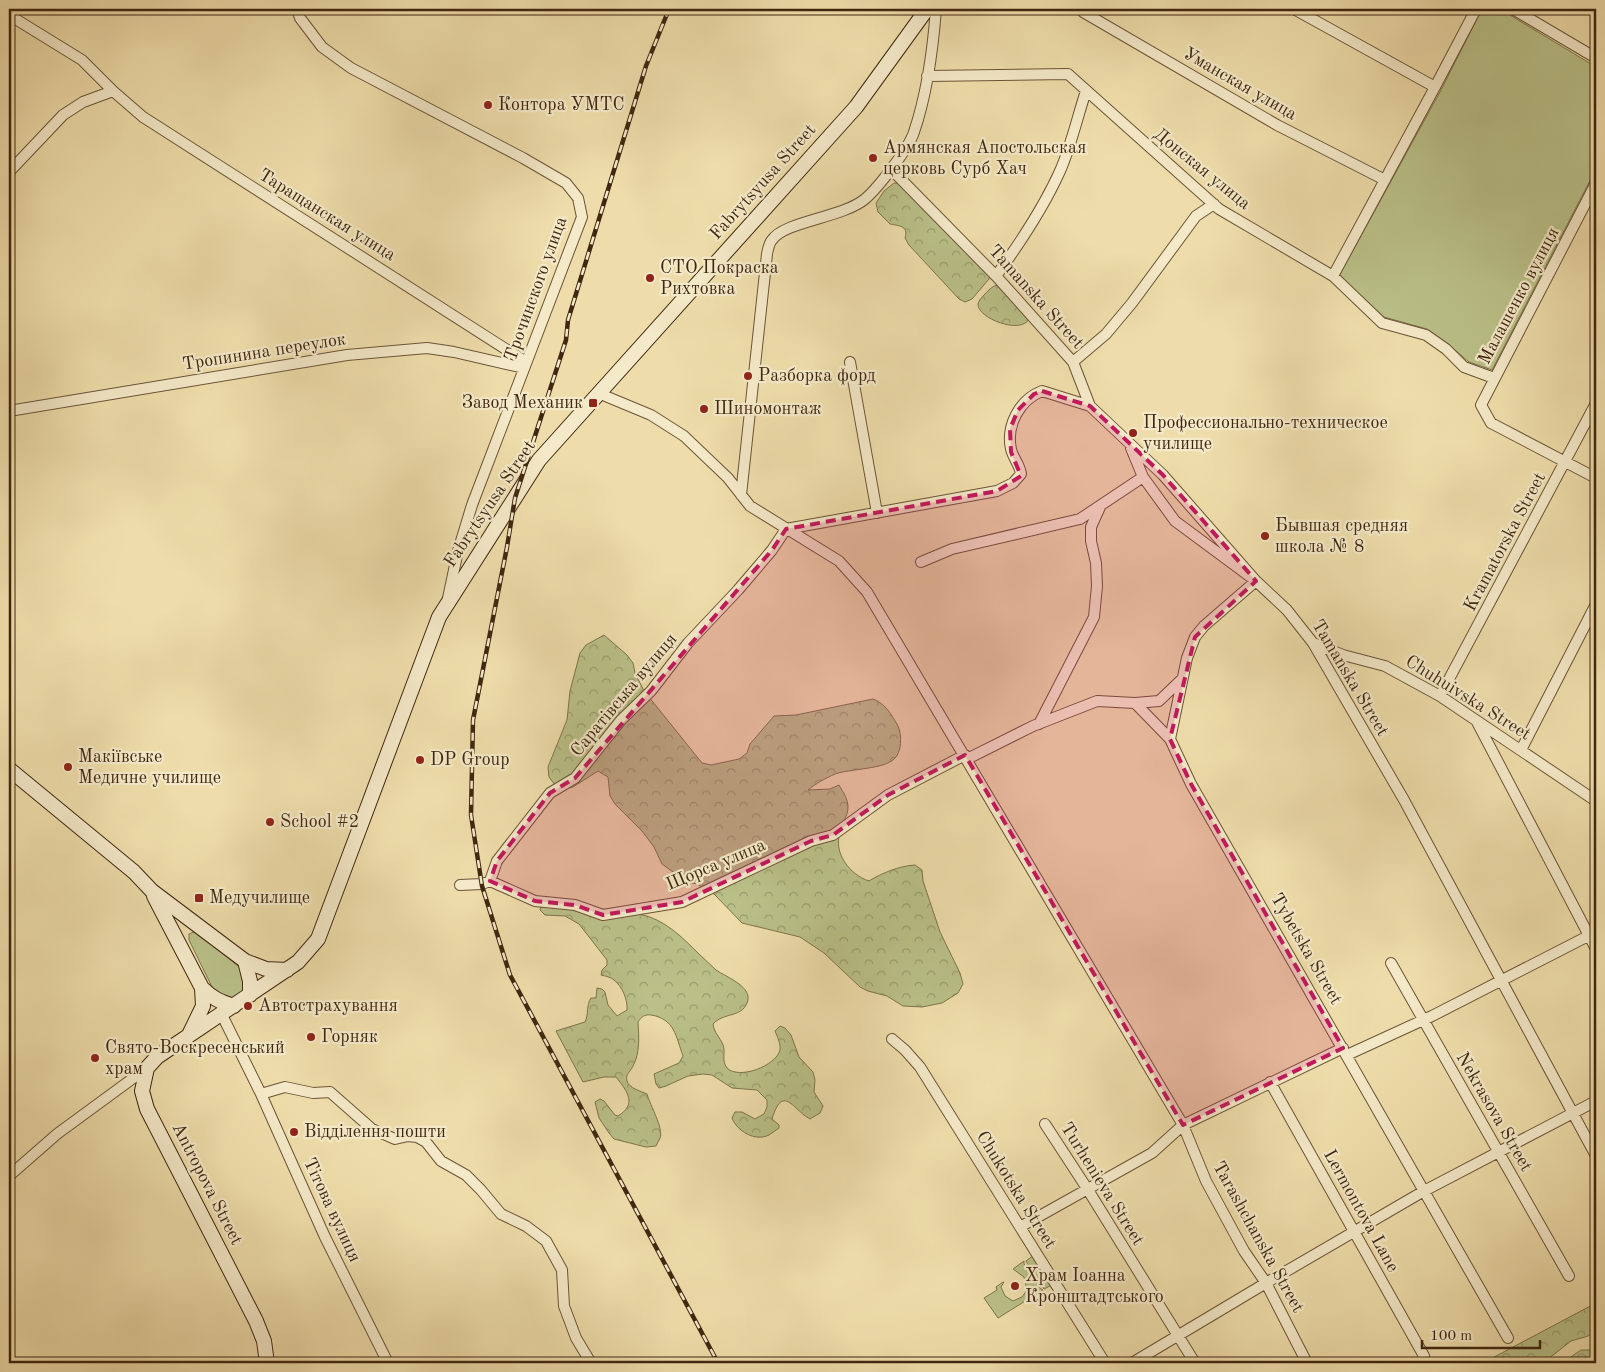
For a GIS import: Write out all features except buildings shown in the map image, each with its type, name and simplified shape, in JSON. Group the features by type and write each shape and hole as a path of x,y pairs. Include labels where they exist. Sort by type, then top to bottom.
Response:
{"main road":[{"name":"Fabrytsyusa Street","path":"188,1036 222,1015 298,962 318,939 439,617 539,460 856,107 927,9"},
{"path":"9,769 134,872 152,891 245,961 266,969 287,970"},
{"path":"152,891 202,988 211,997 234,1006"},
{"path":"177,937 178,932 187,924 194,924"},
{"path":"245,961 250,981 250,995"},
{"path":"146,1068 157,1057 188,1036 203,1006 202,988"},
{"name":"Antropova Street","path":"146,1068 142,1091 147,1109 256,1322 264,1341 267,1363"}],"street":[{"name":"Трочинского улица","path":"297,9 300,18 322,47 351,68 523,158 566,183 578,198 582,217 472,505 458,551 447,605"},
{"path":"741,496 766,263 771,240 781,231 837,214 864,200 891,169 914,134 934,44 936,9"},
{"path":"1294,9 1436,87"},
{"path":"1333,276 1436,87 1476,9"},
{"path":"1513,9 1596,58"},
{"name":"Уманская улица","path":"1083,12 1277,125 1384,180"},
{"name":"Таращанская улица","path":"9,15 82,60 143,117 525,365"},
{"name":"Донская улица","path":"927,76 1068,74 1214,204 1248,227 1333,276 1382,322 1426,335 1446,349 1464,367 1494,378"},
{"path":"9,172 63,115 83,102 113,91"},
{"path":"996,276 1025,235 1060,170 1086,91"},
{"name":"Tamanska Street","path":"891,169 996,276 1073,362 1090,406 1163,475 1256,580 1287,610 1313,642 1404,800 1596,1156"},
{"name":"Малашенко вулиця","path":"1566,462 1491,423 1481,405 1596,183"},
{"path":"1073,362 1106,334 1132,303 1196,216 1214,204"},
{"name":"Тропинина переулок","path":"9,411 356,354 427,348 525,365"},
{"path":"850,362 877,512"},
{"path":"786,529 997,491 1013,483 1021,474 1020,467 1011,452 1010,428 1018,410 1034,394 1042,391 1090,406"},
{"name":"Tarashchanska Street","path":"598,394 651,415 684,436 728,478 750,506 839,561 867,592 1184,1125 1206,1181 1244,1251 1266,1283 1307,1363"},
{"name":"Kramatorska Street","path":"1440,696 1596,403"},
{"path":"1130,444 1143,477 1175,521 1256,580 1204,626 1195,638 1187,658 1170,739"},
{"path":"1566,462 1596,478"},
{"path":"921,562 952,549 1080,519 1143,477"},
{"path":"1038,724 1094,617 1097,586 1091,527 1100,507"},
{"name":"Саратівська вулиця","path":"490,881 497,861 550,793 575,778 621,720 651,691 688,643 738,590 772,550 786,529"},
{"path":"1521,750 1596,604"},
{"name":"Chuhuivska Street","path":"1313,642 1343,655 1385,666 1440,696 1595,797"},
{"name":"Щорса улица","path":"490,881 535,901 575,905 603,914 682,902 811,841 833,836 888,795 1038,724 1097,701 1135,703 1160,701 1182,679"},
{"name":"Tybetska Street","path":"1135,703 1170,739 1191,784 1508,1338"},
{"path":"1477,721 1593,934 1596,949"},
{"path":"460,885 490,881"},
{"path":"1020,1227 1152,1153 1184,1125 1270,1082 1424,1020 1593,934"},
{"name":"Nekrasova Street","path":"1391,963 1569,1276"},
{"name":"Тітова вулиця","path":"222,1015 261,1094 326,1237 388,1363"},
{"name":"Chukotska Street","path":"892,1039 920,1067 1105,1363"},
{"path":"9,1176 56,1134 146,1068"},
{"name":"Lermontova Lane","path":"1270,1082 1424,1356"},
{"path":"261,1094 285,1087 313,1093 330,1092 372,1129 395,1139 408,1136 417,1137 427,1142 441,1161 466,1175 482,1190 501,1214 526,1226 546,1241 562,1270 564,1306 576,1338 591,1363"},
{"path":"1132,1363 1424,1191 1596,1101"},
{"name":"Turhenieva Street","path":"1045,1124 1195,1363"}],"highlighted area":[{"path":"1042,391 1090,406 1163,475 1256,581 1195,637 1170,739 1191,784 1343,1048 1183,1125 965,755 888,795 833,835 811,841 682,902 603,915 575,905 535,901 490,881 497,861 550,793 575,778 772,550 786,529 997,491 1021,476 1011,452 1010,429 1018,410 1034,394"}],"green space":[{"path":"1482,9 1500,9 1596,67 1596,169 1492,370 1469,362 1427,329 1384,317 1339,276 1441,90"},
{"path":"894,183 899,183 990,275 989,279 972,299 965,302 959,299 909,245 905,238 904,228 890,224 878,212 876,203 884,191"},
{"path":"1000,285 1029,319 1024,324 1009,325 1000,323 984,314 980,309 978,304 981,299 990,289"},
{"path":"604,635 627,655 633,663 635,673 644,691 702,763 711,765 739,759 747,753 750,744 774,716 796,715 873,699 888,710 898,726 901,738 899,752 894,759 883,765 835,774 808,790 830,789 839,785 844,793 848,810 838,841 841,855 855,874 869,881 897,868 915,865 922,870 923,881 940,932 960,973 963,984 958,993 942,1003 922,1007 903,1006 887,996 860,987 824,953 800,937 742,923 714,894 697,884 687,882 662,864 654,847 642,831 615,804 610,796 608,777 598,771 573,787 563,789 555,785 549,777 548,767 567,720 570,691 580,653 586,645"},
{"path":"541,906 640,914 657,920 672,929 716,970 738,983 747,992 747,1003 741,1011 717,1020 713,1024 723,1045 724,1062 727,1068 733,1071 748,1072 765,1066 777,1056 780,1050 775,1031 780,1026 785,1028 791,1035 799,1057 813,1072 815,1080 814,1092 823,1106 820,1113 810,1119 789,1102 784,1101 776,1108 772,1119 779,1125 779,1128 769,1135 758,1137 742,1131 732,1118 735,1112 742,1112 755,1119 764,1114 767,1100 757,1090 732,1088 712,1075 703,1074 688,1076 659,1088 654,1074 679,1063 683,1056 670,1025 659,1017 647,1015 638,1022 637,1056 627,1074 627,1079 632,1087 647,1094 660,1129 660,1138 656,1146 646,1147 614,1139 599,1118 595,1102 600,1099 604,1101 615,1115 618,1116 624,1111 629,1102 627,1093 616,1077 604,1077 583,1082 556,1031 585,1022 589,1001 591,998 596,998 597,988 605,992 608,1005 617,1016 627,1010 625,998 622,989 617,983 611,978 601,975 602,970 607,965 607,960 579,924 565,916 545,915 540,910"},
{"path":"196,931 244,971 246,990 232,1000 215,993 189,940 189,934"},
{"path":"1034,1255 1057,1294 1050,1286 1044,1289 1026,1261"},
{"path":"1024,1261 1024,1264 1043,1290 998,1318 984,1298 997,1290 996,1287 1003,1282 1001,1287 1005,1296 1013,1301 1022,1297 1027,1290 1024,1277 1013,1269"},
{"path":"1596,1303 1596,1330 1588,1336 1571,1341 1543,1363 1483,1363"},
{"path":"1581,1350 1589,1350 1596,1357 1596,1363 1562,1363"}],"railway":[{"path":"669,9 646,66 568,320 566,340 515,498 473,720 471,815 482,886 510,975 718,1363"}],"place":[{"name":"Контора УМТС","path":"488,105"},
{"name":"Армянская Апостольская церковь Сурб Хач","path":"873,158"},
{"name":"СТО Покраска Рихтовка","path":"650,278"},
{"name":"Разборка форд","path":"748,376"},
{"name":"Завод Механик","path":"593,403"},
{"name":"Шиномонтаж","path":"704,409"},
{"name":"Профессионально-техническое училище","path":"1133,433"},
{"name":"Бывшая средняя школа № 8","path":"1265,536"},
{"name":"DP Group","path":"420,760"},
{"name":"Макіївське Медичне училище","path":"68,767"},
{"name":"School #2","path":"270,822"},
{"name":"Медучилище","path":"199,898"},
{"name":"Автострахування","path":"248,1006"},
{"name":"Горняк","path":"311,1037"},
{"name":"Свято-Воскресенський храм","path":"95,1058"},
{"name":"Відділення пошти","path":"294,1132"},
{"name":"Храм Іоанна Кронштадтського","path":"1015,1286"}]}
